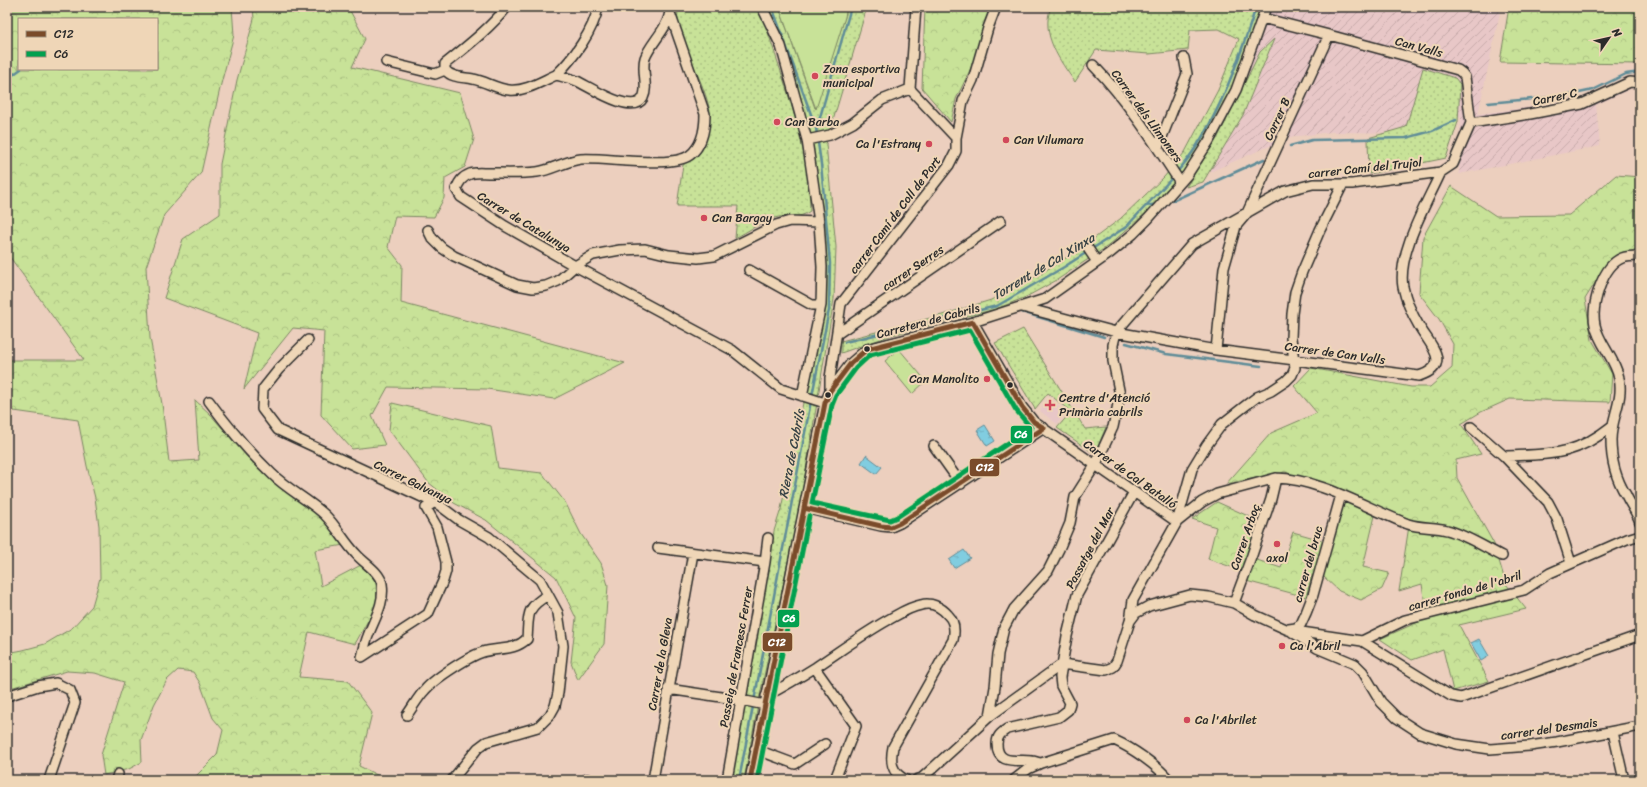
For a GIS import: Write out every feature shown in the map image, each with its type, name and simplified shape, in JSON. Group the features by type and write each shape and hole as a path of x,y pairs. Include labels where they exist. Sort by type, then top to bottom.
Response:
{"street":[{"path":"507,7 496,21 477,39 445,64 445,70 450,75 475,79 509,90 517,90 535,85 556,75 563,68 582,43 597,15 598,7"},
{"path":"762,7 781,46 814,139 822,267 821,305 804,396"},
{"path":"916,7 910,89 956,138"},
{"name":"carrer Camí de Coll de Port","path":"830,391 830,378 841,304 949,165 956,151 956,138 963,101 973,80 988,28 996,7"},
{"name":"Carretera de Cabrils","path":"750,780 764,702 804,508 822,402 851,363 868,349 973,322 1022,307 1045,298 1095,258 1133,234 1187,175 1209,141 1236,90 1266,7"},
{"path":"556,75 575,80 622,103 635,104 642,99 646,90 643,63 647,52 663,29 670,10"},
{"name":"Carrer de Catalunya","path":"670,10 705,114 705,129 698,144 690,155 666,162 581,159 541,171 470,174 460,180 456,189 461,197 471,205 575,266 732,350 781,389 822,402"},
{"name":"Can Valls","path":"1262,18 1329,34 1462,73 1465,77 1471,123"},
{"name":"Carrer B","path":"1247,213 1329,34"},
{"path":"1158,147 1187,74 1184,58"},
{"path":"386,62 435,74 445,70"},
{"name":"Carrer dels Llimoners","path":"1093,65 1111,84 1158,147 1179,182"},
{"name":"Carrer C","path":"1471,123 1582,104 1630,82 1640,83"},
{"path":"814,139 830,135 853,123 882,100 910,89"},
{"path":"1441,172 1453,164 1471,123"},
{"name":"carrer Camí del Trujol","path":"1116,332 1192,244 1285,191 1313,184 1343,184 1441,172"},
{"name":"Carrer de Can Valls","path":"1022,307 1116,332 1216,350 1419,376 1428,373 1434,368 1437,360 1436,353 1410,309 1403,287 1402,276 1407,247 1441,172"},
{"path":"916,780 922,778 990,716 1062,664 1106,670 1113,667 1117,661 1130,621 1132,600 1177,522 1192,468 1222,424 1256,397 1271,391 1292,375 1294,359 1291,338 1295,292 1320,230 1343,184"},
{"path":"1216,350 1224,268 1236,226 1247,213"},
{"path":"428,230 432,238 442,248 454,256 517,285 533,288 546,286 558,281 575,266 593,255 620,250 645,250 668,255 698,258 714,256 776,225 790,221 819,222"},
{"name":"carrer Serres","path":"837,334 1001,221"},
{"path":"1087,247 1095,258"},
{"path":"1640,256 1622,258 1610,267 1596,298 1594,312 1595,326 1614,363 1620,386 1619,402 1612,426 1612,455 1617,477 1640,522"},
{"path":"749,270 812,305 821,305"},
{"name":"Carrer de Cal Batalló","path":"973,322 1022,407 1034,422 1177,522 1202,502 1217,494 1276,478 1285,478 1316,485 1409,524 1447,530 1475,541 1502,556"},
{"path":"990,716 995,687 998,654 1004,628 1014,609 1040,581 1060,549 1070,523 1072,504 1075,497 1096,464 1113,427 1118,410 1120,395 1113,361 1113,345 1116,332"},
{"name":"Carrer Galvanya","path":"308,340 279,369 263,389 262,409 278,430 433,503 489,537 536,576 558,613 563,646 558,693 555,706 550,714 538,726 486,742 478,748 452,780"},
{"path":"209,401 231,430 272,474 285,486 309,501 326,516 356,555 378,576 382,583 382,599 380,609 362,656 428,614 446,571 446,562 437,527 426,508 433,503"},
{"path":"1504,456 1556,454 1569,451 1599,436 1612,426"},
{"path":"1471,427 1504,456 1544,496 1552,507 1571,564"},
{"path":"804,508 891,527 900,523 961,484 1044,428"},
{"path":"934,446 961,484"},
{"name":"Carrer Arboç","path":"1234,603 1252,556 1271,499 1276,478"},
{"name":"Passatge del Mar","path":"1041,763 1032,761 1014,762 1005,759 999,754 997,739 1000,734 1007,729 1059,716 1068,710 1070,703 1061,686 1060,677 1067,636 1077,595 1134,492"},
{"name":"carrer del bruc","path":"1288,630 1296,628 1301,624 1306,613 1313,595 1341,495"},
{"name":"carrer fondo de l'abril","path":"1362,641 1405,620 1524,590 1550,573 1627,539 1640,535"},
{"name":"Passeig de Francesc Ferrer","path":"727,780 744,700 768,538"},
{"path":"658,548 765,562"},
{"name":"Carrer de la Gleva","path":"653,780 693,553"},
{"path":"407,715 425,690 444,674 486,651 510,649 521,645 527,639 529,611 537,601 548,595"},
{"path":"1130,621 1136,613 1148,606 1190,596 1209,597 1234,603 1255,615 1288,630 1362,641 1451,696 1462,698 1640,635"},
{"path":"668,689 764,702 868,631 906,610 922,604 933,604 944,610 950,617 954,624 955,633 953,640 892,752 892,768 897,774 906,780"},
{"name":"carrer del Desmais","path":"1288,630 1317,648 1355,664 1362,672 1381,702 1397,718 1420,733 1456,744 1490,749 1557,742 1613,732 1624,780"},
{"path":"815,668 856,726 837,774 838,780"},
{"path":"7,704 9,695 38,686 56,683 70,690 75,703 49,780"},
{"path":"1613,732 1640,726"},
{"path":"1014,780 1028,769 1041,763 1114,740 1121,743 1160,770 1169,780"},
{"path":"755,750 794,764 824,744"}],"shaded area":[{"path":"1261,7 1495,7 1500,12 1478,114 1564,103 1596,93 1627,78 1640,77 1640,90 1634,87 1596,105 1600,146 1459,174 1461,117 1403,133 1332,132 1290,137 1212,171 1190,163 1234,85"},
{"name":"Centre d'Atenció Primària cabrils","path":"1048,399 1066,412 1057,424 1040,411"}],"green space":[{"path":"7,7 232,7 234,35 221,84 201,173 164,215 146,267 150,338 162,404 169,462 199,460 195,400 210,414 246,456 283,490 306,504 322,518 344,545 315,550 321,586 361,565 376,581 377,604 355,644 309,632 299,677 348,681 372,713 359,766 387,780 192,780 217,755 223,730 213,718 200,683 193,672 178,670 167,680 154,705 141,740 142,762 129,769 104,775 101,755 124,682 95,673 67,671 7,689 7,653 45,644 72,628 92,606 100,578 99,526 95,498 78,420 7,410 7,360 84,360 7,253"},
{"path":"253,7 348,7 365,39 352,67 460,93 474,139 465,167 445,178 444,198 434,217 395,216 388,247 402,265 401,303 625,363 554,399 487,389 388,387 372,416 385,445 352,449 321,415 324,331 293,328 244,389 257,333 164,298 183,239 220,214 220,164 237,80 254,19"},
{"path":"677,7 756,7 764,20 794,114 809,187 810,211 806,214 774,218 735,238 738,206 677,206 683,165 693,158 701,148 707,134 710,113 701,82 681,33"},
{"path":"767,7 779,7 815,108 847,7 867,7 826,144 836,247 834,299 801,500 759,700 744,780 732,780 774,531 781,509 803,403 825,311 825,280 818,199"},
{"name":"Zona esportiva municipal","path":"779,7 847,7 816,109"},
{"path":"925,7 991,7 971,68 956,99 951,122 922,88"},
{"path":"1051,7 1261,7 1234,85 1190,163 1174,184 1147,212 1108,246 1057,280 1026,297 996,309 892,335 841,353 841,341 942,315 991,300 1038,275 1080,249 1120,219 1164,177 1185,152 1218,90 1239,39 1219,29 1190,30 1188,50 1149,54 1096,50 1075,82 1053,47 1048,27 1048,17"},
{"path":"1504,7 1640,7 1640,64 1500,62 1508,13"},
{"path":"1274,39 1243,115 1203,182 1186,187 1218,137 1260,52"},
{"path":"1423,68 1455,78 1460,84 1458,122 1446,158 1369,174 1368,138 1406,127"},
{"path":"1616,175 1640,177 1640,248 1610,259 1585,299 1592,340 1612,374 1610,402 1510,399 1481,412 1461,424 1481,454 1456,460 1457,478 1494,544 1506,584 1526,609 1459,625 1489,681 1453,691 1443,649 1412,660 1380,639 1427,618 1422,584 1399,591 1410,519 1377,507 1363,567 1389,573 1382,589 1361,600 1339,591 1324,577 1312,575 1306,597 1246,581 1249,573 1208,559 1216,527 1192,519 1217,502 1257,520 1248,557 1281,568 1293,532 1332,543 1344,492 1285,472 1226,484 1271,433 1317,413 1294,386 1311,368 1411,387 1430,387 1452,368 1453,344 1439,319 1419,293 1423,237 1451,186 1496,216 1569,215"},
{"path":"1023,329 1085,429 1106,427 1096,451 1092,452 1057,428 1071,412 1048,393 1035,409 995,343"},
{"path":"899,349 926,381 912,394 885,361"},
{"path":"392,403 491,426 498,468 542,473 565,502 581,534 601,563 608,585 604,644 578,680 571,662 576,618 556,577 486,520 454,503 428,482 389,430"}],"water":[{"path":"985,425 995,441 987,446 977,430"},
{"path":"866,455 882,467 876,474 861,463"},
{"path":"964,550 970,558 954,568 949,560"},
{"path":"1479,639 1489,656 1481,661 1471,643"}],"waterway":[{"name":"Riera de Cabrils","path":"772,7 816,128 821,164 830,263 829,310 812,396"},
{"path":"817,128 851,7"},
{"path":"1176,173 1190,156 1214,116 1242,50 1256,7"},
{"path":"7,79 20,70"},
{"name":"Torrent de Cal Xinxa","path":"1488,103 1565,96 1593,90 1626,74 1640,72"},
{"name":"Torrent de Cal Xinxa","path":"1290,146 1312,140 1406,138 1432,131 1456,120"},
{"name":"Torrent de Cal Xinxa","path":"1172,201 1264,159"},
{"name":"Torrent de Cal Xinxa","path":"845,342 997,306 1064,267 1126,227 1173,177"},
{"path":"1146,206 1157,204"},
{"path":"1022,312 1104,337"},
{"path":"1126,343 1166,354 1261,366"},
{"name":"Riera de Cabrils","path":"739,780 811,401"}],"transit line":[{"name":"C12","path":"804,508 891,527 900,523 1044,428 1034,422 1022,407 973,322"},
{"name":"C12","path":"750,780 825,403 830,391 851,363 867,349 973,322"},
{"name":"C6","path":"970,330 1016,410 1031,428 897,517 890,520 812,503 832,405 836,395 856,368 870,355 970,330"},
{"name":"C6","path":"757,780 809,516"}],"place":[{"name":"Zona esportiva municipal","path":"815,76"},
{"name":"Can Barba","path":"777,122"},
{"name":"Can Vilumara","path":"1006,140"},
{"name":"Ca l'Estrany","path":"929,144"},
{"name":"Can Bargay","path":"704,218"},
{"name":"Can Manolito","path":"987,379"},
{"name":"Centre d'Atenció Primària cabrils","path":"1050,405"},
{"name":"axol","path":"1277,544"},
{"name":"Ca l'Abril","path":"1282,646"},
{"name":"Ca l'Abrilet","path":"1187,720"}]}
